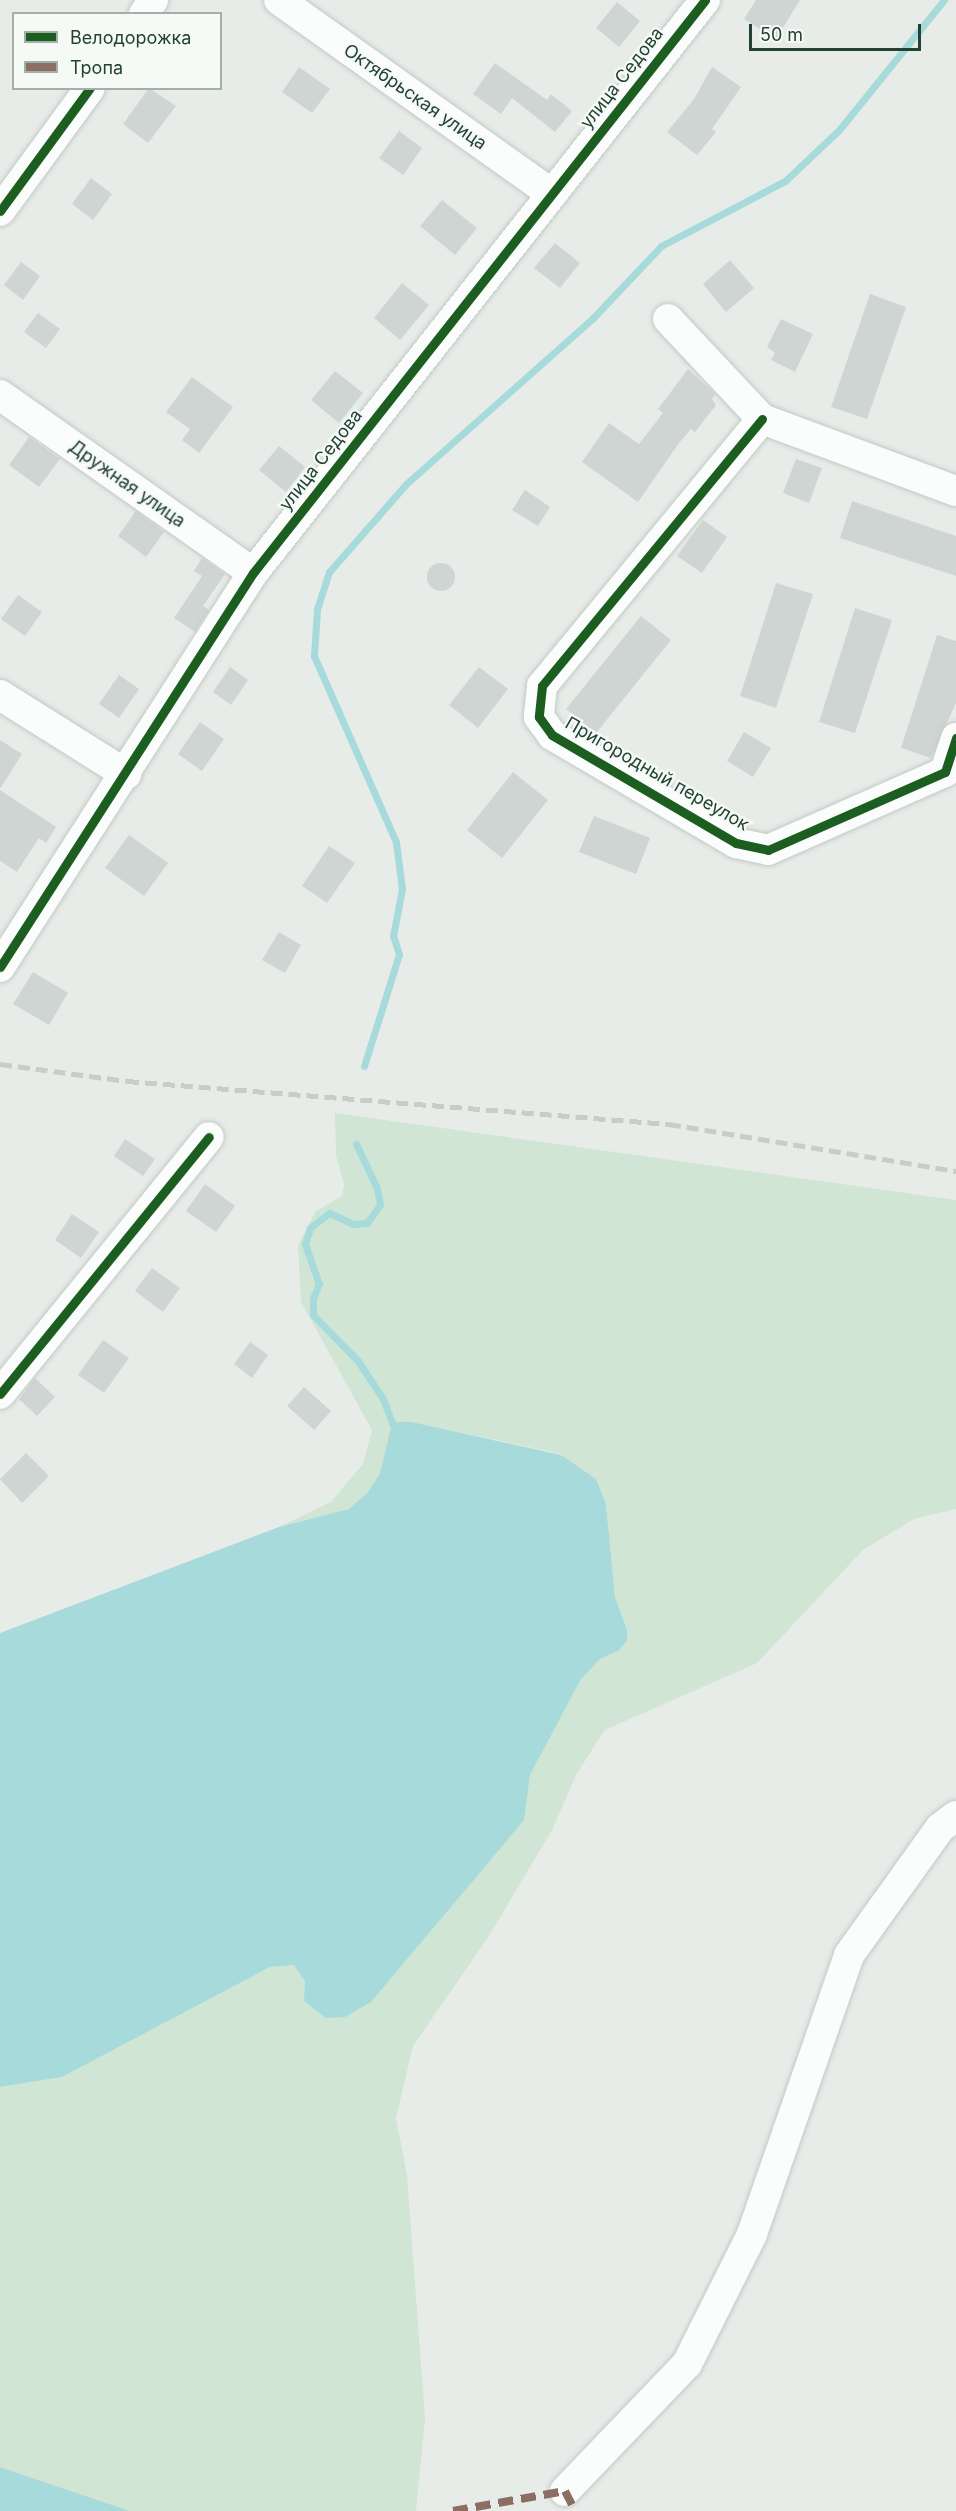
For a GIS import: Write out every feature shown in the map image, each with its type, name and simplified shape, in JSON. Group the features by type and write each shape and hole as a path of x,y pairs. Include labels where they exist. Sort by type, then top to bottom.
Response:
{"street":[{"name":"Октябрьская улица","path":"279,0 552,194"},
{"name":"улица Седова","path":"0,967 253,573 705,0"},
{"path":"0,211 89,90"},
{"path":"668,320 762,419 956,491"},
{"name":"Дружная улица","path":"0,395 253,573"},
{"name":"Пригородный переулок","path":"762,419 542,686 539,717 552,735 736,843 768,850 945,772 956,738"},
{"path":"0,695 126,774"},
{"path":"0,1394 209,1137"},
{"path":"565,2491 687,2364 752,2234 849,1955 940,1828 956,1816"}],"green space":[{"path":"335,1113 956,1200 956,1509 914,1519 863,1550 757,1663 605,1730 577,1773 552,1830 489,1936 413,2046 396,2118 407,2175 425,2419 416,2511 130,2511 0,2467 0,2087 62,2077 270,1967 294,1965 306,1981 371,2002 523,1820 530,1775 581,1679 600,1659 618,1651 627,1630 615,1597 606,1504 561,1454 412,1422 397,1422 390,1431 380,1473 368,1492 349,1509 279,1527 331,1502 363,1464 372,1430 301,1302 298,1245 316,1211 342,1196 344,1184 336,1156"}],"water":[{"path":"397,1422 412,1422 561,1455 596,1479 606,1504 615,1597 627,1630 627,1641 618,1651 600,1659 581,1679 530,1775 524,1820 371,2002 345,2017 326,2018 304,2001 305,1981 294,1965 270,1967 62,2077 0,2087 0,1633 279,1527 349,1509 368,1492 380,1473 390,1431"},
{"path":"0,2467 130,2511 0,2511"}],"building":[{"path":"756,0 800,0 776,39 744,19"},
{"path":"617,2 640,21 619,47 596,28"},
{"path":"495,63 547,100 551,94 572,111 555,132 512,98 501,114 473,94"},
{"path":"299,67 330,89 312,113 282,92"},
{"path":"712,67 741,87 712,129 716,132 697,155 667,132 694,99"},
{"path":"148,90 152,90 176,106 148,143 123,124"},
{"path":"399,131 422,148 403,175 379,158"},
{"path":"91,178 112,194 93,220 72,204"},
{"path":"442,200 477,228 455,255 420,226"},
{"path":"555,243 580,263 560,288 534,268"},
{"path":"730,260 754,288 726,312 703,284"},
{"path":"21,262 40,276 23,300 4,285"},
{"path":"402,283 429,305 400,340 374,318"},
{"path":"870,294 906,307 867,419 831,407"},
{"path":"38,313 60,329 46,348 24,332"},
{"path":"781,319 813,334 795,372 771,360 775,353 767,347"},
{"path":"688,369 715,394 712,399 716,405 695,432 691,429 679,443 638,502 582,462 609,423 639,444 663,413 658,409"},
{"path":"335,371 363,393 339,423 311,400"},
{"path":"192,377 233,407 199,453 182,440 190,429 166,412"},
{"path":"29,437 60,459 39,487 9,465"},
{"path":"279,446 305,467 286,492 259,470"},
{"path":"796,459 822,468 809,503 783,493"},
{"path":"525,490 550,507 538,526 512,510"},
{"path":"852,501 956,536 956,576 840,538"},
{"path":"136,511 164,532 146,557 118,536"},
{"path":"703,520 727,537 702,573 677,556"},
{"path":"202,558 225,574 203,606 209,610 195,632 174,618 202,576 194,571"},
{"path":"441,563 451,567 455,577 451,587 441,591 431,587 427,577 431,567"},
{"path":"776,583 813,594 776,708 740,696"},
{"path":"18,595 42,612 25,636 1,619"},
{"path":"855,608 892,620 855,733 819,722"},
{"path":"641,616 671,640 596,733 566,709"},
{"path":"937,635 956,641 956,703 931,758 901,748"},
{"path":"230,667 248,680 231,705 213,692"},
{"path":"479,667 508,689 478,728 449,705"},
{"path":"119,675 139,689 119,718 99,704"},
{"path":"200,722 224,739 202,771 178,754"},
{"path":"744,732 771,748 753,777 727,761"},
{"path":"0,740 22,754 0,789"},
{"path":"513,772 548,800 502,858 467,830"},
{"path":"0,790 56,827 46,843 39,838 17,872 0,861"},
{"path":"594,816 650,838 636,874 579,852"},
{"path":"129,835 168,863 144,896 105,868"},
{"path":"329,846 355,863 327,903 302,886"},
{"path":"279,932 301,945 285,973 262,960"},
{"path":"33,972 68,993 49,1025 13,1004"},
{"path":"125,1139 155,1159 143,1176 114,1156"},
{"path":"205,1184 235,1206 216,1232 186,1211"},
{"path":"72,1214 99,1232 81,1258 55,1240"},
{"path":"152,1268 180,1288 163,1312 135,1291"},
{"path":"103,1340 129,1358 104,1393 78,1375"},
{"path":"250,1342 268,1355 252,1378 234,1364"},
{"path":"35,1378 55,1397 37,1416 19,1399"},
{"path":"304,1387 331,1411 314,1430 287,1406"},
{"path":"26,1453 49,1476 22,1503 0,1479"}],"waterway":[{"path":"364,1066 399,954 393,936 402,889 396,842 314,656 317,609 329,572 406,484 593,318 661,246 785,181 839,130 944,0"},
{"path":"356,1144 377,1188 380,1205 367,1223 353,1224 329,1213 310,1228 305,1244 319,1284 313,1298 313,1315 358,1361 383,1399 397,1435"}],"railway":[{"path":"0,1064 127,1081 669,1124 956,1171"}],"marked path":[{"path":"453,2511 565,2491 575,2511"}],"cycle path":[{"path":"0,967 253,573 705,0"},
{"path":"0,211 89,90"},
{"path":"762,419 542,686 539,717 552,735 736,843 768,850 945,772 956,738"},
{"path":"0,1394 209,1137"}]}
